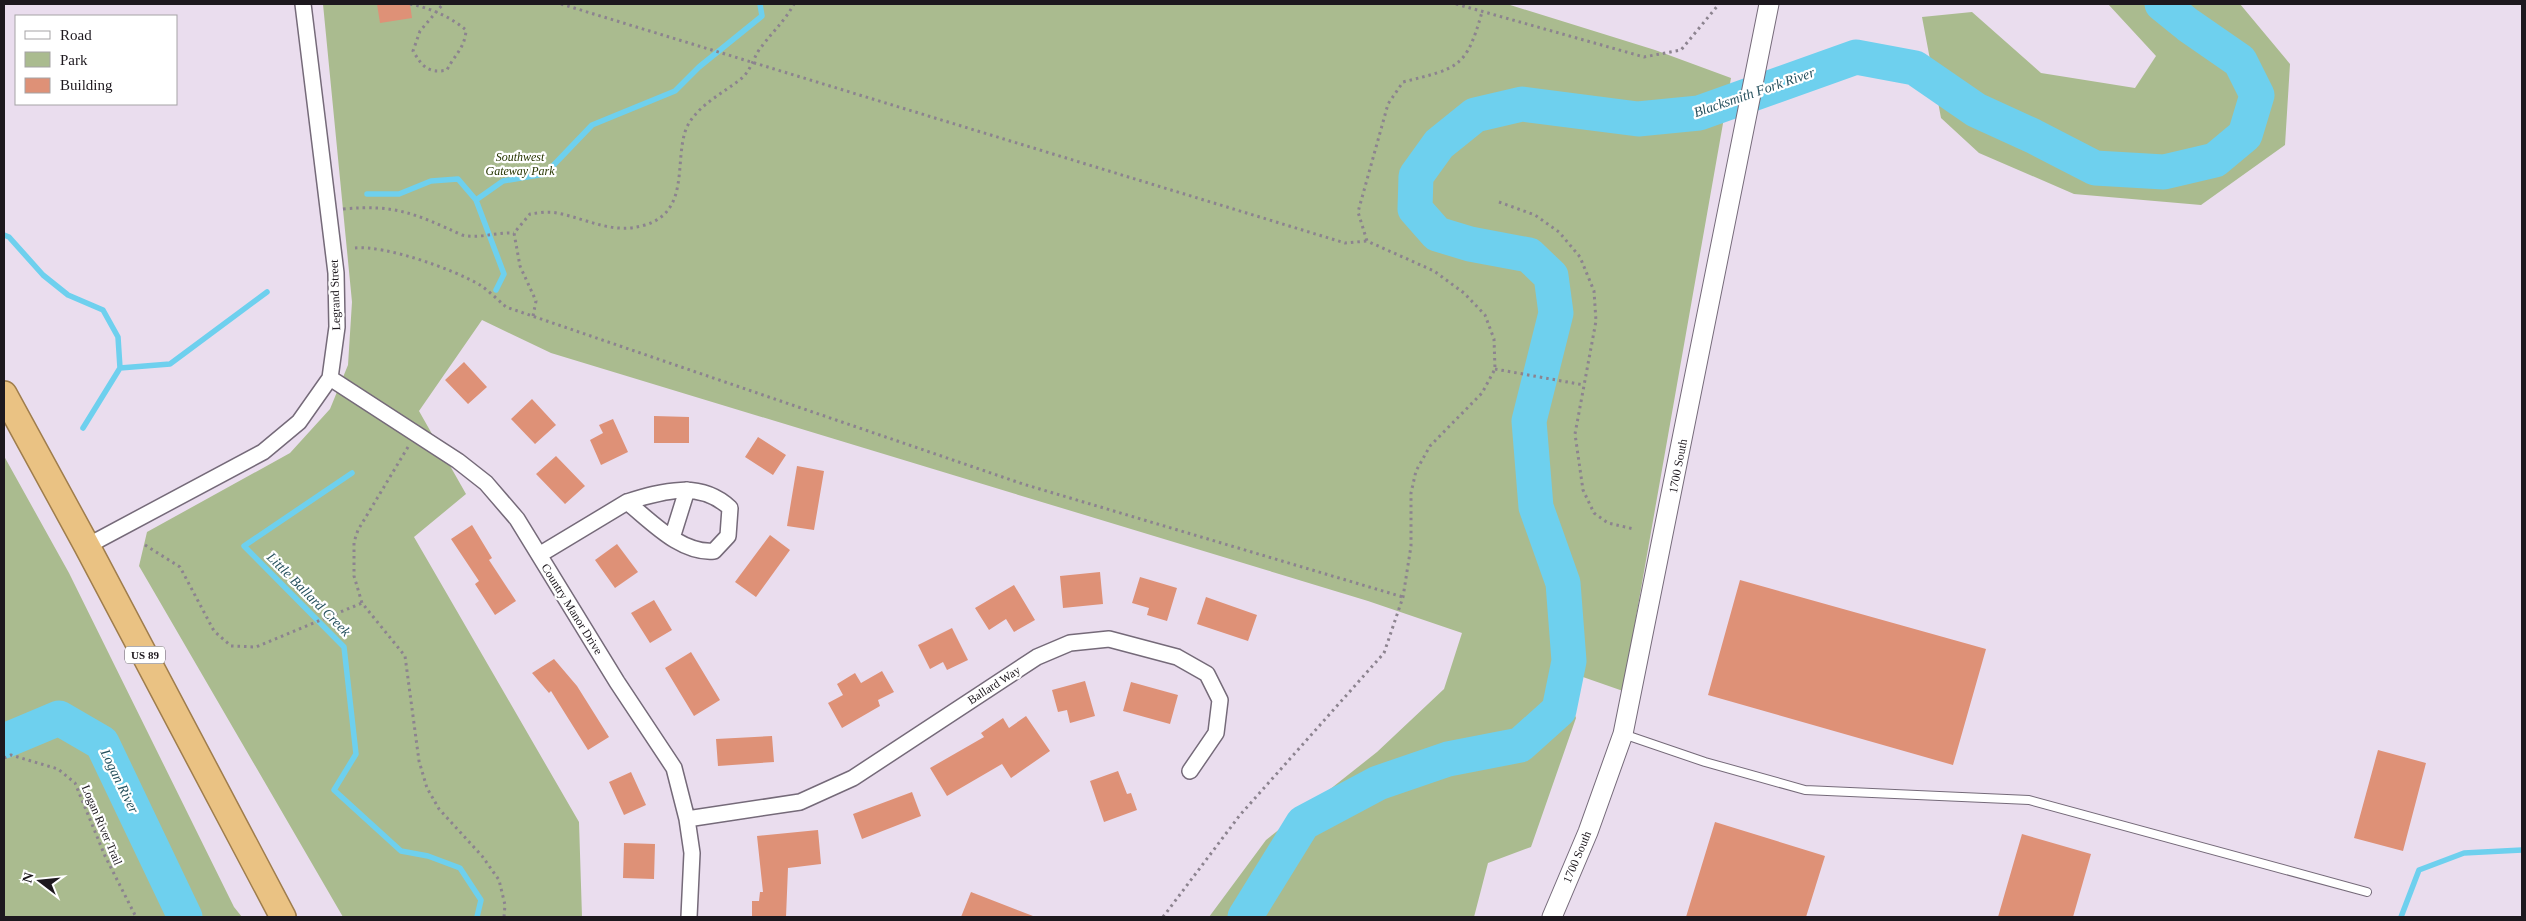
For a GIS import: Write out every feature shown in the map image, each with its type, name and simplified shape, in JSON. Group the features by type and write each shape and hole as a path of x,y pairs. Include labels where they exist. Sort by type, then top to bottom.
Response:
{"highway":[{"name":"US 89","path":"4,394 87,546 283,917"}],"street":[{"name":"Legrand Street","path":"87,546 263,452 299,422 330,378 337,326 336,273 303,4"},
{"name":"1700 South","path":"1552,917 1588,832 1623,734 1669,513 1769,4"},
{"name":"Country Manor Drive","path":"330,378 458,461 486,483 517,519 674,768 688,819 692,853 689,917"},
{"path":"539,555 627,502 658,492 687,490 718,497 730,508 728,536 714,551 700,552 672,538 627,502"},
{"path":"672,538 687,490"},
{"name":"Ballard Way","path":"688,819 800,802 853,778 1038,657 1070,643 1109,639 1177,657 1207,674 1220,700 1216,733 1190,772"}],"lane":[{"path":"1623,734 1705,762 1805,790 2029,800 2367,892"}],"path":[{"path":"410,4 437,13 458,23 466,30 465,43 454,56 447,70 435,73 422,67 413,51 420,31 437,13 443,4"},
{"path":"561,4 1345,243 1367,241 1434,271 1464,293 1485,315 1494,339 1495,368 1482,393 1430,446 1416,471 1411,493 1411,546 1403,597 1384,653 1240,815 1163,917"},
{"path":"328,210 368,207 403,210 462,235 472,237 496,232 514,232 530,214 555,212 619,230 646,225 666,213 679,188 685,131 694,117 744,77 761,47 782,24 794,4"},
{"path":"1456,4 1644,57 1681,50 1720,4"},
{"path":"1367,241 1358,212 1388,104 1403,82 1443,72 1460,62 1474,40 1482,12"},
{"path":"1499,202 1535,215 1559,232 1580,257 1594,292 1596,322 1575,434 1583,490 1594,513 1608,523 1634,529"},
{"path":"514,232 520,266 536,301 533,316"},
{"path":"355,248 371,246 420,260 480,285 506,307 1023,484 1403,597"},
{"path":"1495,368 1584,385"},
{"path":"416,434 383,485 376,503 358,530 354,542 354,576 362,603 405,656 419,760 427,788 438,808 482,856 499,880 505,905 504,917"},
{"path":"145,545 180,568 214,631 231,646 256,647 362,603"},
{"name":"Logan River Trail","path":"4,758 12,755 58,769 75,784 104,856 136,917"}],"green space":[{"name":"Southwest Gateway Park","path":"323,4 1507,4 1655,50 1731,78 1623,691 1560,669 1576,718 1531,847 1488,863 1474,917 1209,917 1266,840 1377,752 1444,689 1462,633 1368,601 551,353 482,320 419,411 466,494 414,537 579,822 582,917 343,917 139,566 147,532 290,453 330,409 348,365 352,302"},
{"path":"2108,4 2240,4 2290,64 2285,145 2201,205 2074,194 1979,153 1941,118 1922,17 1972,12 2041,73 2135,88 2156,56"},
{"path":"4,456 69,573 234,907 242,917 4,917"}],"building":[{"path":"377,4 410,4 412,18 380,23"},
{"path":"464,362 487,387 468,404 445,380"},
{"path":"532,399 556,425 535,444 511,419"},
{"path":"654,416 689,417 689,443 654,443"},
{"path":"613,419 628,452 601,465 590,440 603,433 599,425"},
{"path":"758,437 786,455 773,475 745,457"},
{"path":"556,456 585,486 565,504 536,474"},
{"path":"797,466 824,471 814,530 787,526"},
{"path":"472,525 492,558 489,560 516,601 495,615 475,584 479,581 451,539"},
{"path":"770,535 790,550 756,597 735,582"},
{"path":"617,544 638,572 615,588 595,560"},
{"path":"1100,572 1103,604 1063,608 1060,576"},
{"path":"1140,577 1177,588 1167,621 1147,615 1149,608 1132,603"},
{"path":"1740,580 1986,649 1953,765 1708,695"},
{"path":"1014,585 1035,620 1014,632 1006,619 989,630 975,608"},
{"path":"1206,597 1257,615 1248,641 1197,624"},
{"path":"654,600 672,630 650,643 631,613"},
{"path":"952,628 968,660 947,670 943,662 930,669 918,645"},
{"path":"691,652 720,700 694,716 665,668"},
{"path":"554,659 577,686 609,737 588,750 551,691 549,693 532,673"},
{"path":"882,671 894,692 878,700 880,706 842,728 828,703 843,695 837,684 855,673 861,683"},
{"path":"1085,681 1095,716 1070,723 1067,710 1058,712 1052,690"},
{"path":"1131,682 1178,695 1170,724 1123,711"},
{"path":"1026,716 1050,751 1011,778 1002,764 947,796 930,768 984,737 981,733 1003,718 1009,728"},
{"path":"772,736 774,762 718,766 716,739"},
{"path":"2378,750 2426,763 2403,851 2354,838"},
{"path":"1118,771 1127,794 1131,793 1137,810 1104,822 1090,781"},
{"path":"631,772 646,805 624,815 609,782"},
{"path":"912,792 921,816 862,839 853,814"},
{"path":"1715,822 1825,856 1806,917 1686,917"},
{"path":"818,830 821,864 788,868 786,917 752,917 752,901 759,901 760,892 763,892 757,836"},
{"path":"2022,834 2091,854 2073,917 1998,917"},
{"path":"624,843 655,844 654,879 623,878"},
{"path":"971,892 1033,916 961,917"}],"waterway":[{"name":"Little Ballard Creek","path":"367,194 399,194 431,181 458,179 476,200 503,181 545,174 592,125 675,91 699,67 762,16 760,4"},
{"name":"Blacksmith Fork River","path":"1245,917 1303,823 1378,783 1448,759 1520,745 1559,710 1569,661 1563,583 1536,507 1529,421 1556,313 1551,276 1529,255 1470,244 1437,234 1415,209 1416,176 1439,144 1475,115 1522,104 1638,119 1699,113 1856,57 1915,68 1976,110 2033,136 2095,168 2164,172 2215,160 2245,135 2257,95 2240,61 2188,25 2162,4"},
{"name":"Little Ballard Creek","path":"476,200 504,274 496,290"},
{"path":"4,235 9,237 43,275 68,295 103,310 118,337 120,368 83,428"},
{"name":"Little Ballard Creek","path":"120,368 170,364 267,292"},
{"name":"Little Ballard Creek","path":"352,473 244,546 344,647 356,754 334,790 401,851 428,856 460,868 481,900 477,917"},
{"name":"Logan River","path":"4,741 59,718 102,743 185,917"},
{"path":"2401,917 2419,870 2464,853 2522,850"}]}
